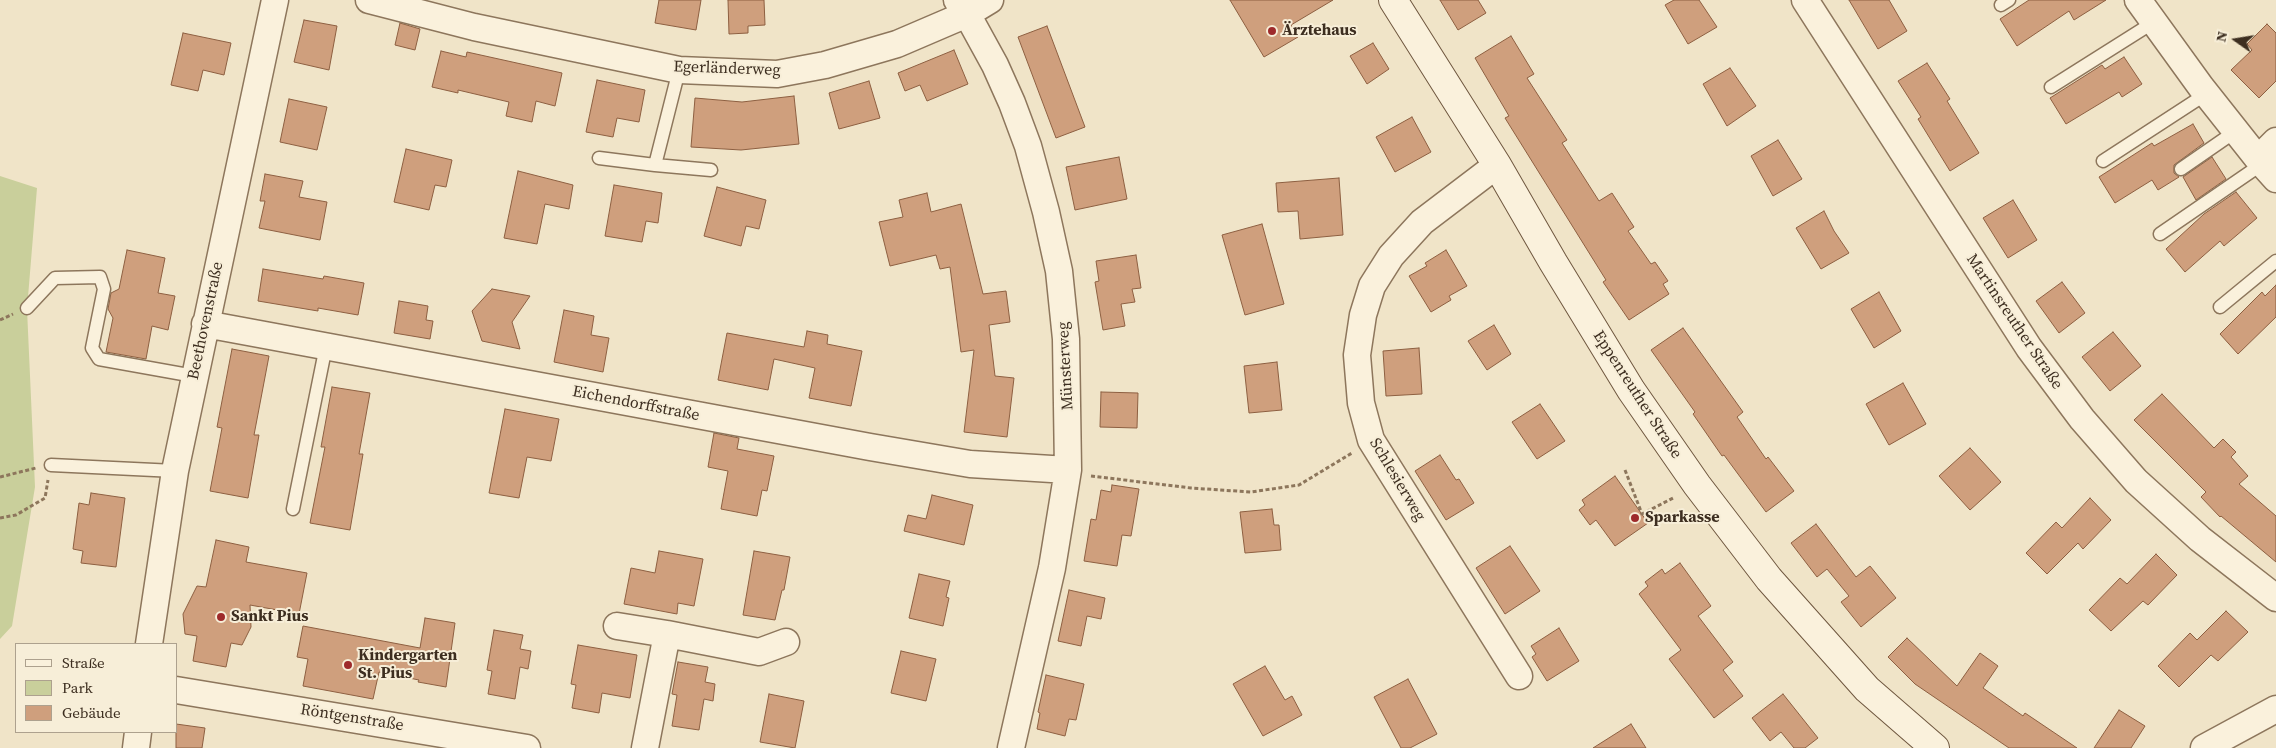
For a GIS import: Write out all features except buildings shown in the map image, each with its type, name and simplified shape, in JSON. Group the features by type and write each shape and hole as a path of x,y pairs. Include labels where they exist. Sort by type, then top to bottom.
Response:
{"main road":[{"name":"Eppenreuther Straße","path":"1393,0 1497,165 1553,262 1632,390 1697,485 1769,579 1867,689 1935,748"}],"street":[{"name":"Beethovenstraße","path":"149,643 175,471 275,0"},
{"name":"Egerländerweg","path":"368,0 427,8 679,70 776,74 824,65 897,44 962,7 990,0"},
{"name":"Martinsreuther Straße","path":"1805,0 2029,348 2082,419 2136,481 2200,539 2276,598"},
{"path":"2138,0 2206,94 2265,167 2276,141"},
{"name":"Münsterweg","path":"962,7 1012,103 1028,146 1046,212 1059,271 1066,340 1068,470 1052,568 1011,748"},
{"name":"Schlesierweg","path":"1497,165 1422,222 1391,256 1372,286 1363,315 1357,355 1360,403 1371,440 1519,676"},
{"name":"Eichendorffstraße","path":"205,324 970,464 1068,470"},
{"path":"617,626 759,652 786,642"},
{"path":"645,748 666,634"},
{"name":"Röntgenstraße","path":"178,690 401,737 527,748"},
{"path":"2204,748 2276,709"},
{"path":"136,748 138,733"}],"lane":[{"path":"2051,87 2154,22"},
{"path":"655,165 679,70"},
{"path":"2103,160 2206,94"},
{"path":"2181,169 2236,131"},
{"path":"599,158 711,170"},
{"path":"2160,234 2265,167"},
{"path":"2220,307 2276,261"},
{"path":"27,308 55,278 100,277 104,289 92,348 99,359 194,376"},
{"path":"293,509 326,346"},
{"path":"51,464 175,471"}],"path":[{"path":"1068,470 1088,476 1191,488 1251,492 1299,485 1371,440"},
{"path":"0,477 51,464"},
{"path":"1624,470 1642,514 1697,485"},
{"path":"0,518 16,515 44,498"}],"green space":[{"path":"0,176 37,188 27,309 35,487 12,626 0,639"}],"place":[{"name":"Ärztehaus","path":"1272,31"},
{"name":"Sparkasse","path":"1635,518"},
{"name":"Sankt Pius","path":"221,617"},
{"name":"Kindergarten St. Pius","path":"348,665"}]}
